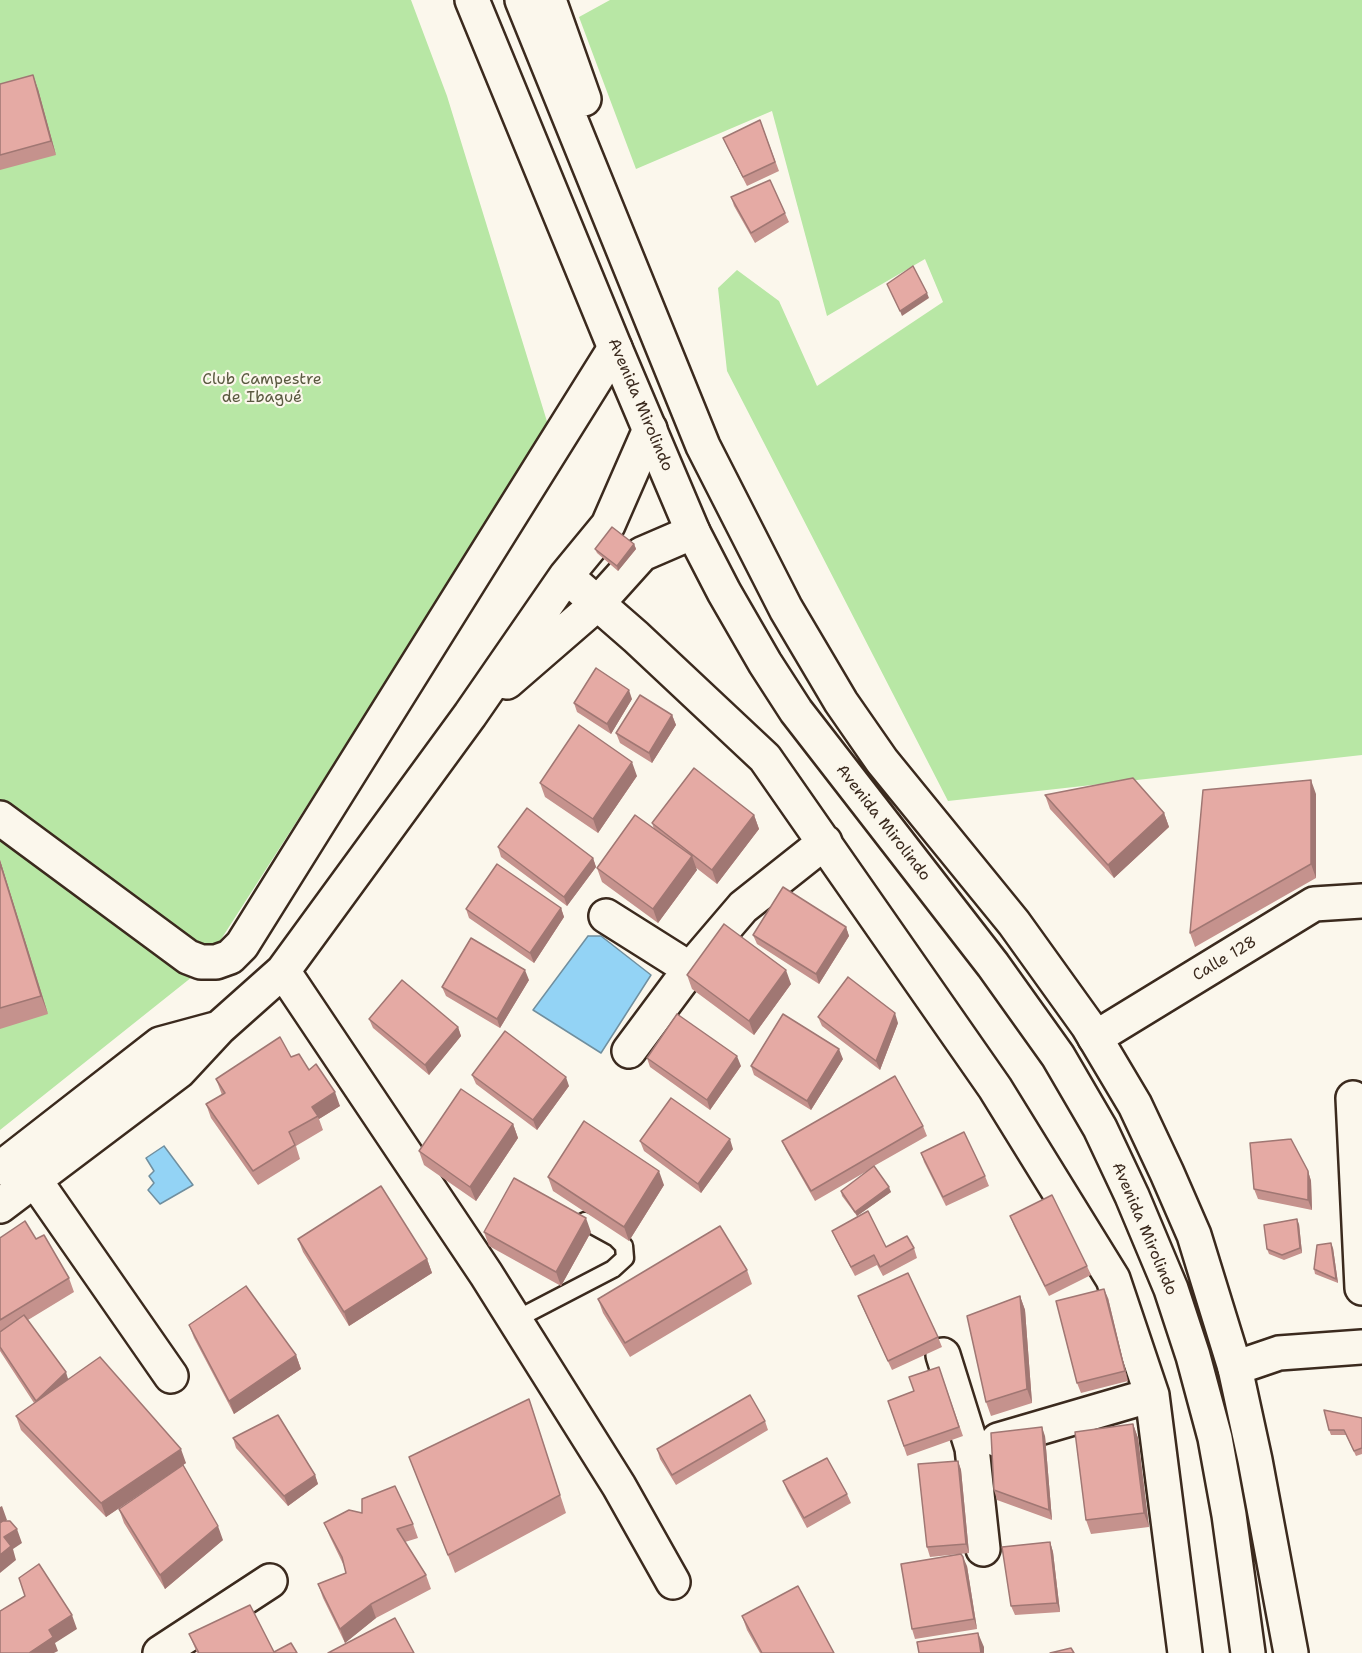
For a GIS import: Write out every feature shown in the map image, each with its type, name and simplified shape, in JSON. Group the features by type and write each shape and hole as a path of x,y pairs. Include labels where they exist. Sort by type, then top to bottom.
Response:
{"street":[{"name":"Avenida Mirolindo","path":"472,0 693,532 730,602 796,711 999,974 1058,1056 1100,1128 1132,1196 1171,1288 1193,1356 1215,1438 1227,1504 1248,1653"},
{"path":"522,0 703,446 786,609 841,702 882,761 1014,923 1095,1038 1135,1105 1194,1235 1235,1368 1262,1492 1291,1653"},
{"path":"549,0 588,113 588,160"},
{"path":"0,818 189,957 201,962 216,962 230,957 243,945 615,348"},
{"path":"0,1206 18,1168 179,1071 219,1028 283,970 470,715 566,576 609,525 650,429"},
{"path":"470,715 597,604 642,554 693,532"},
{"path":"566,576 765,758 995,1088 1113,1279 1152,1395 1185,1653"},
{"path":"629,1051 690,969 743,907 825,842"},
{"name":"Calle 128","path":"1095,1038 1314,904 1362,901"},
{"path":"606,916 690,969"},
{"path":"283,970 515,1320 619,1486 673,1582"},
{"path":"1353,1098 1362,1288"},
{"path":"18,1168 171,1376"},
{"path":"1235,1368 1278,1353 1362,1347"},
{"path":"943,1355 972,1448 983,1550"},
{"path":"972,1448 1152,1395"},
{"path":"160,1653 270,1581"}],"lane":[{"path":"515,1320 613,1269 625,1258 624,1246 616,1238 585,1221"}],"green space":[{"name":"Club Campestre de Ibagué","path":"0,0 411,0 447,96 549,428 202,969 0,1130"},
{"path":"610,0 1362,0 1362,755 948,801 727,371 718,288 737,270 779,301 817,386 943,302 925,259 827,316 772,111 636,169 579,17"}],"water":[{"path":"588,936 601,936 651,975 601,1053 533,1010"},
{"path":"164,1146 193,1185 160,1204 148,1190 154,1183 149,1176 154,1171 146,1158"}],"building":[{"path":"33,75 51,141 0,155 0,84"},
{"path":"760,120 775,162 743,177 723,138"},
{"path":"770,180 785,213 751,233 731,197"},
{"path":"913,266 927,293 900,311 887,284"},
{"path":"612,527 634,544 617,566 595,549"},
{"path":"596,668 629,690 607,724 574,703"},
{"path":"640,695 672,715 649,753 616,733"},
{"path":"579,725 632,762 593,819 540,783"},
{"path":"694,768 754,815 712,870 652,823"},
{"path":"1133,778 1164,813 1108,865 1045,795"},
{"path":"1311,780 1311,864 1190,933 1203,790"},
{"path":"527,808 593,858 564,897 498,847"},
{"path":"635,815 692,856 653,909 597,868"},
{"path":"0,863 41,996 0,1008"},
{"path":"497,864 561,908 530,953 466,909"},
{"path":"783,887 846,927 816,974 753,935"},
{"path":"724,924 786,970 749,1021 687,975"},
{"path":"471,938 525,970 497,1019 442,987"},
{"path":"848,977 895,1013 876,1061 818,1017"},
{"path":"402,980 458,1027 425,1065 369,1019"},
{"path":"677,1014 737,1056 707,1100 647,1058"},
{"path":"783,1014 839,1049 807,1101 751,1066"},
{"path":"505,1031 566,1077 533,1120 472,1075"},
{"path":"280,1037 291,1057 299,1054 309,1070 316,1064 335,1092 312,1107 318,1116 289,1132 295,1145 253,1171 206,1104 225,1093 216,1079"},
{"path":"895,1076 923,1126 811,1191 782,1141"},
{"path":"461,1089 513,1124 470,1187 419,1151"},
{"path":"671,1098 730,1139 698,1184 640,1141"},
{"path":"584,1121 659,1171 624,1227 548,1177"},
{"path":"964,1132 985,1176 943,1197 921,1153"},
{"path":"1291,1139 1308,1171 1308,1200 1254,1189 1250,1143"},
{"path":"874,1166 889,1187 855,1212 841,1191"},
{"path":"514,1178 586,1218 556,1272 484,1232"},
{"path":"381,1186 427,1259 344,1312 298,1239"},
{"path":"1052,1195 1087,1266 1045,1286 1010,1216"},
{"path":"868,1211 886,1247 907,1236 914,1248 880,1267 874,1255 851,1267 832,1231"},
{"path":"1297,1219 1300,1248 1282,1255 1267,1249 1264,1225"},
{"path":"25,1221 36,1239 44,1235 69,1278 0,1320 0,1238"},
{"path":"720,1226 747,1270 625,1343 598,1299"},
{"path":"1331,1243 1336,1279 1314,1269 1317,1245"},
{"path":"908,1273 938,1337 888,1361 858,1296"},
{"path":"246,1286 296,1355 229,1401 189,1325"},
{"path":"1104,1289 1125,1371 1077,1383 1056,1301"},
{"path":"1020,1296 1027,1389 986,1402 967,1316"},
{"path":"24,1315 66,1372 36,1401 0,1347 0,1332"},
{"path":"100,1357 181,1449 101,1503 16,1416"},
{"path":"939,1367 959,1427 904,1446 888,1401 914,1391 909,1377"},
{"path":"750,1395 765,1421 672,1475 657,1449"},
{"path":"529,1399 560,1495 448,1555 409,1457"},
{"path":"1324,1410 1362,1418 1362,1448 1354,1451 1344,1430 1329,1430"},
{"path":"278,1415 315,1475 284,1496 233,1438"},
{"path":"1133,1424 1144,1513 1086,1520 1075,1432"},
{"path":"1042,1427 1049,1510 994,1490 991,1433"},
{"path":"827,1458 847,1494 804,1518 783,1481"},
{"path":"958,1461 966,1544 927,1547 918,1464"},
{"path":"183,1465 218,1526 160,1575 119,1509"},
{"path":"395,1486 413,1524 397,1529 426,1575 371,1604 340,1629 318,1584 346,1573 342,1557 324,1523 349,1510 362,1513 362,1499"},
{"path":"10,1521 17,1529 4,1537 11,1546 0,1555 0,1523"},
{"path":"1050,1542 1057,1603 1011,1606 1002,1547"},
{"path":"961,1554 974,1619 912,1629 901,1564"},
{"path":"39,1564 72,1615 49,1630 53,1637 29,1653 0,1653 0,1611 25,1596 19,1578"},
{"path":"798,1586 834,1653 762,1653 742,1616"},
{"path":"250,1605 274,1652 291,1643 297,1653 199,1653 189,1634"},
{"path":"395,1618 414,1653 328,1653"},
{"path":"978,1633 981,1653 919,1653 917,1642"},
{"path":"1071,1648 1074,1653 1050,1653"}]}
